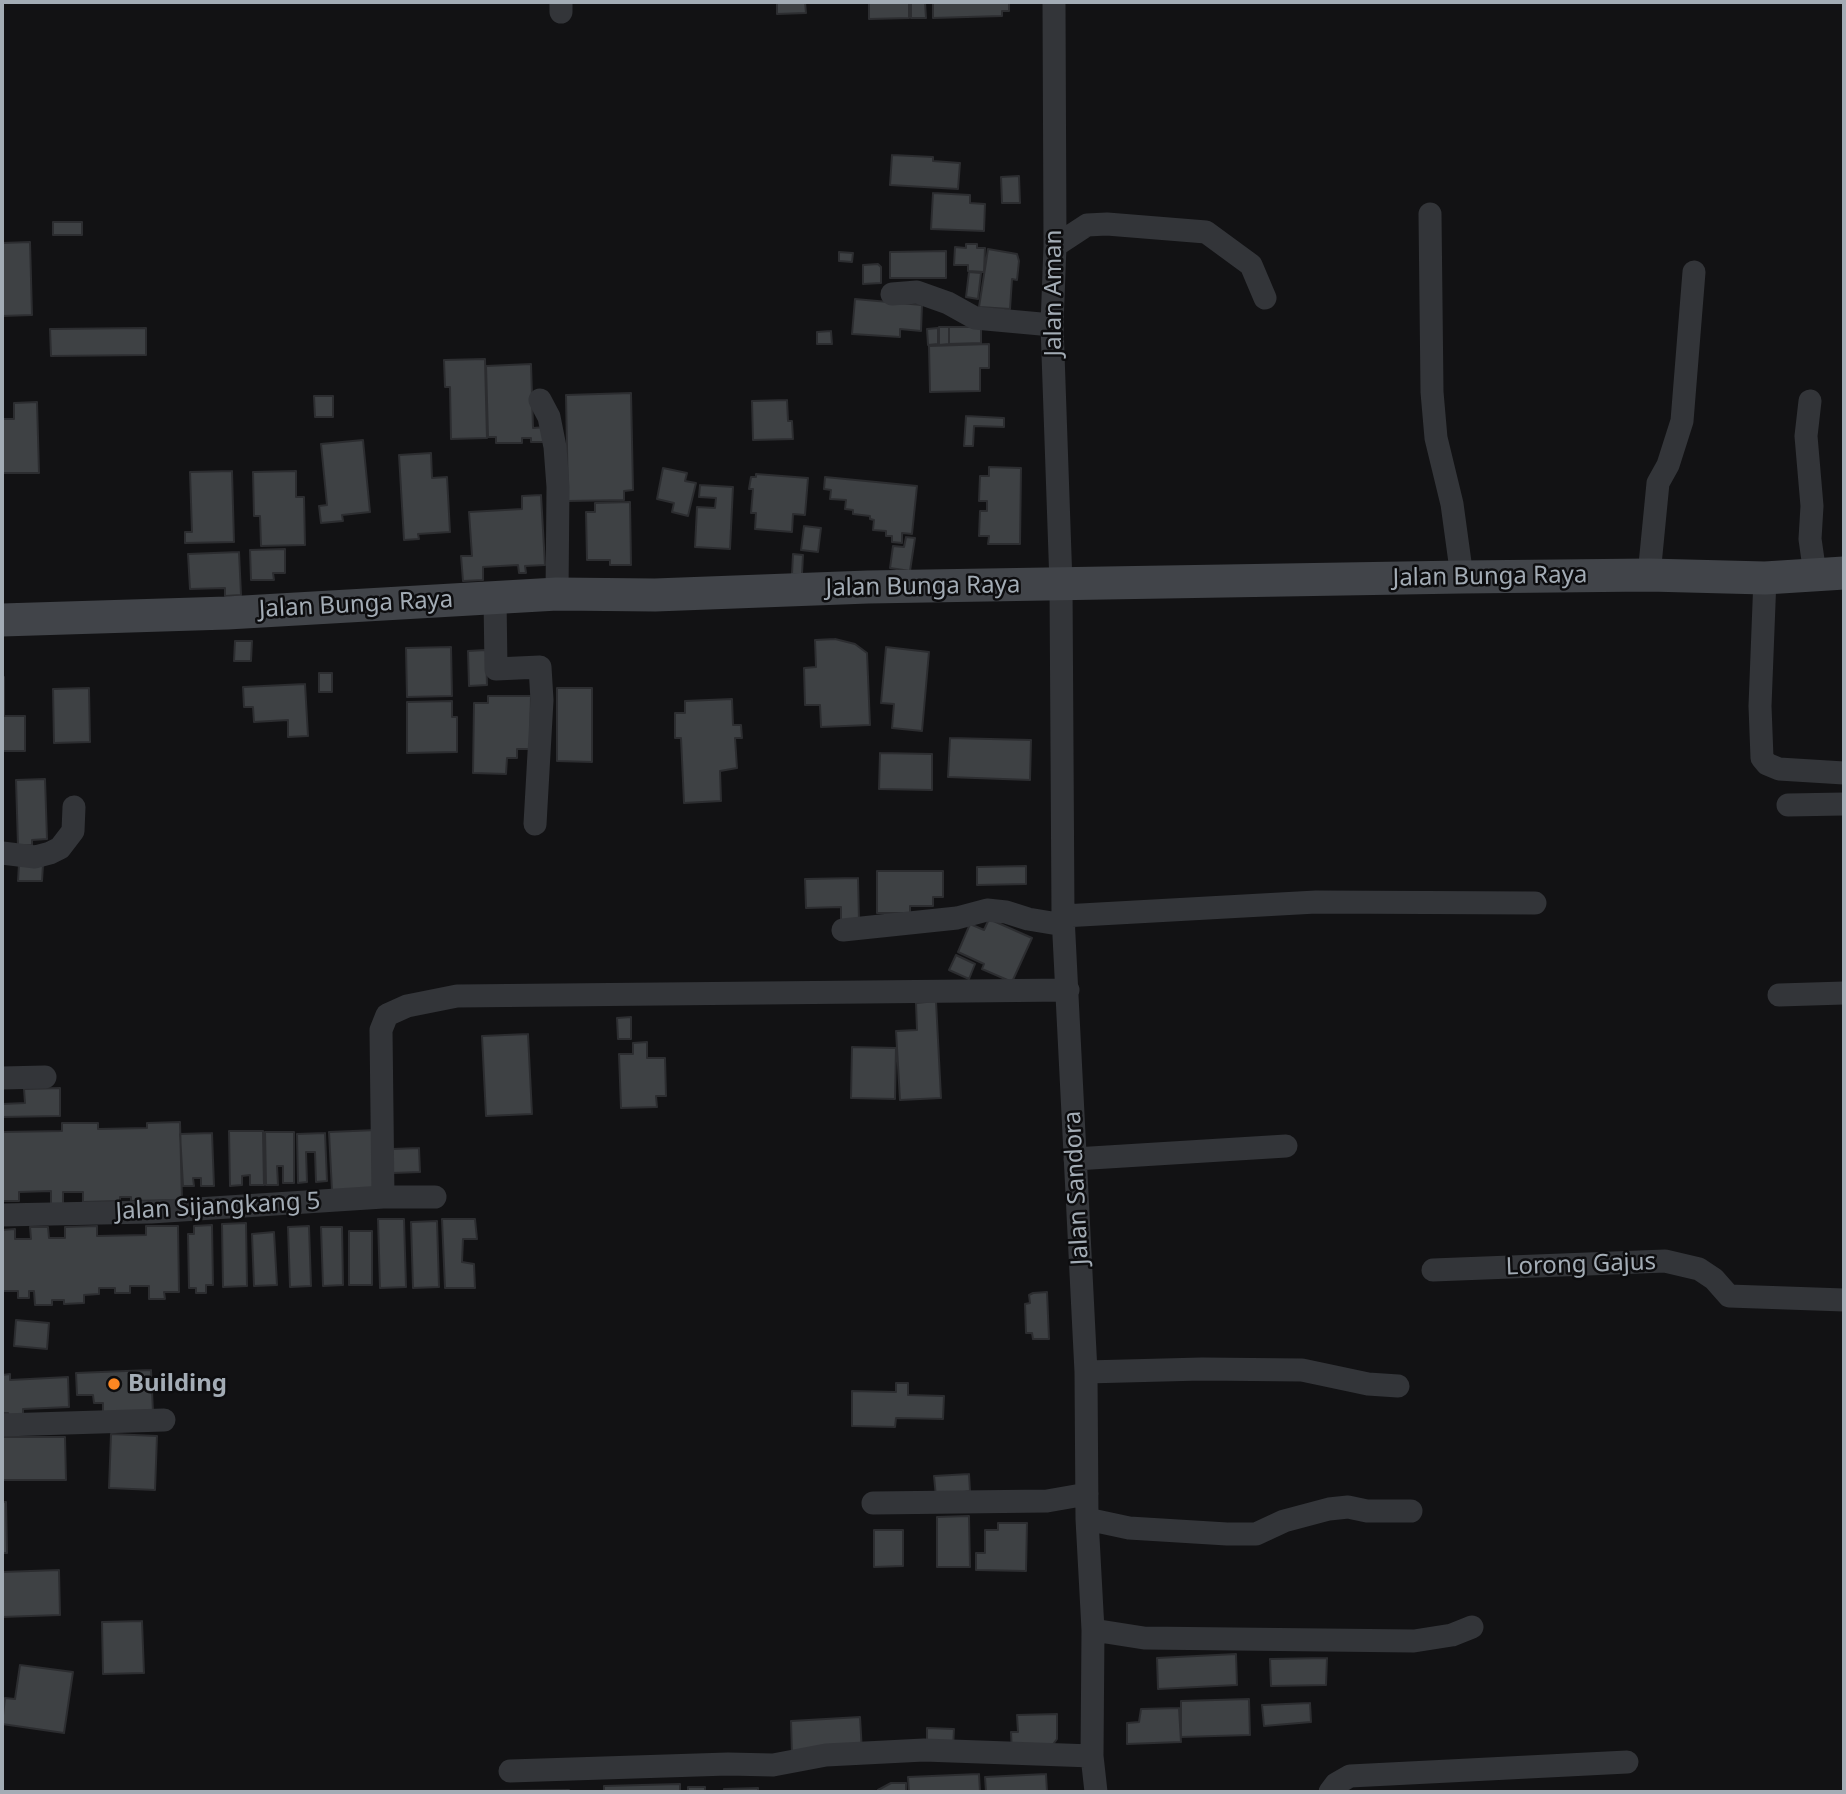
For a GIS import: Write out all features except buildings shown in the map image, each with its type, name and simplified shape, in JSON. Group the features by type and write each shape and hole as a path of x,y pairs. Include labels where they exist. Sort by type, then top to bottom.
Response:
{"street":[{"name":"Jalan Aman","path":"1054,2 1055,246 1052,325 1060,584"},
{"path":"1430,214 1432,392 1436,438 1452,504 1462,577"},
{"path":"1055,246 1087,225 1107,224 1206,232 1251,265 1265,298"},
{"path":"1649,576 1658,483 1668,465 1682,421 1694,272"},
{"path":"892,294 917,292 948,303 975,318 1052,325"},
{"path":"540,400 549,417 555,447 558,486 557,594"},
{"path":"1810,401 1806,436 1812,506 1810,539 1830,574"},
{"name":"Jalan Bunga Raya","path":"2,620 227,613 557,594 655,595 868,587 1462,577 1765,578 1830,574"},
{"path":"1765,578 1760,731 1762,758 1767,764 1779,769 1844,773"},
{"name":"Jalan Sandora","path":"1060,584 1063,921 1086,1372 1087,1519 1093,1630 1093,1756 1096,1792"},
{"path":"495,597 496,669 540,667 535,824"},
{"path":"1787,804 1844,804"},
{"path":"2,853 35,857 60,848 73,831 74,807"},
{"path":"843,930 957,918 987,910 1006,912 1028,919 1063,921 1316,902 1535,903"},
{"path":"383,1197 381,1030 387,1015 407,1006 457,996 1068,990"},
{"path":"1779,995 1844,993"},
{"path":"2,1078 46,1077"},
{"path":"1075,1159 1286,1146"},
{"name":"Jalan Sijangkang 5","path":"2,1215 151,1212 383,1197 435,1197"},
{"name":"Lorong Gajus","path":"1433,1270 1665,1261 1699,1269 1714,1279 1729,1296 1844,1300"},
{"path":"1086,1372 1302,1370 1368,1384 1398,1386"},
{"path":"2,1425 164,1420"},
{"path":"873,1503 1047,1501 1087,1494"},
{"path":"1087,1519 1129,1528 1256,1534 1284,1521 1329,1509 1349,1507 1367,1511 1411,1511"},
{"path":"1093,1630 1144,1638 1414,1642 1452,1635 1472,1627"},
{"path":"510,1771 773,1765 826,1755 924,1751 1093,1756"},
{"path":"1329,1792 1336,1784 1350,1776 1627,1762"}],"place":[{"name":"Building","path":"114,1384"}]}
